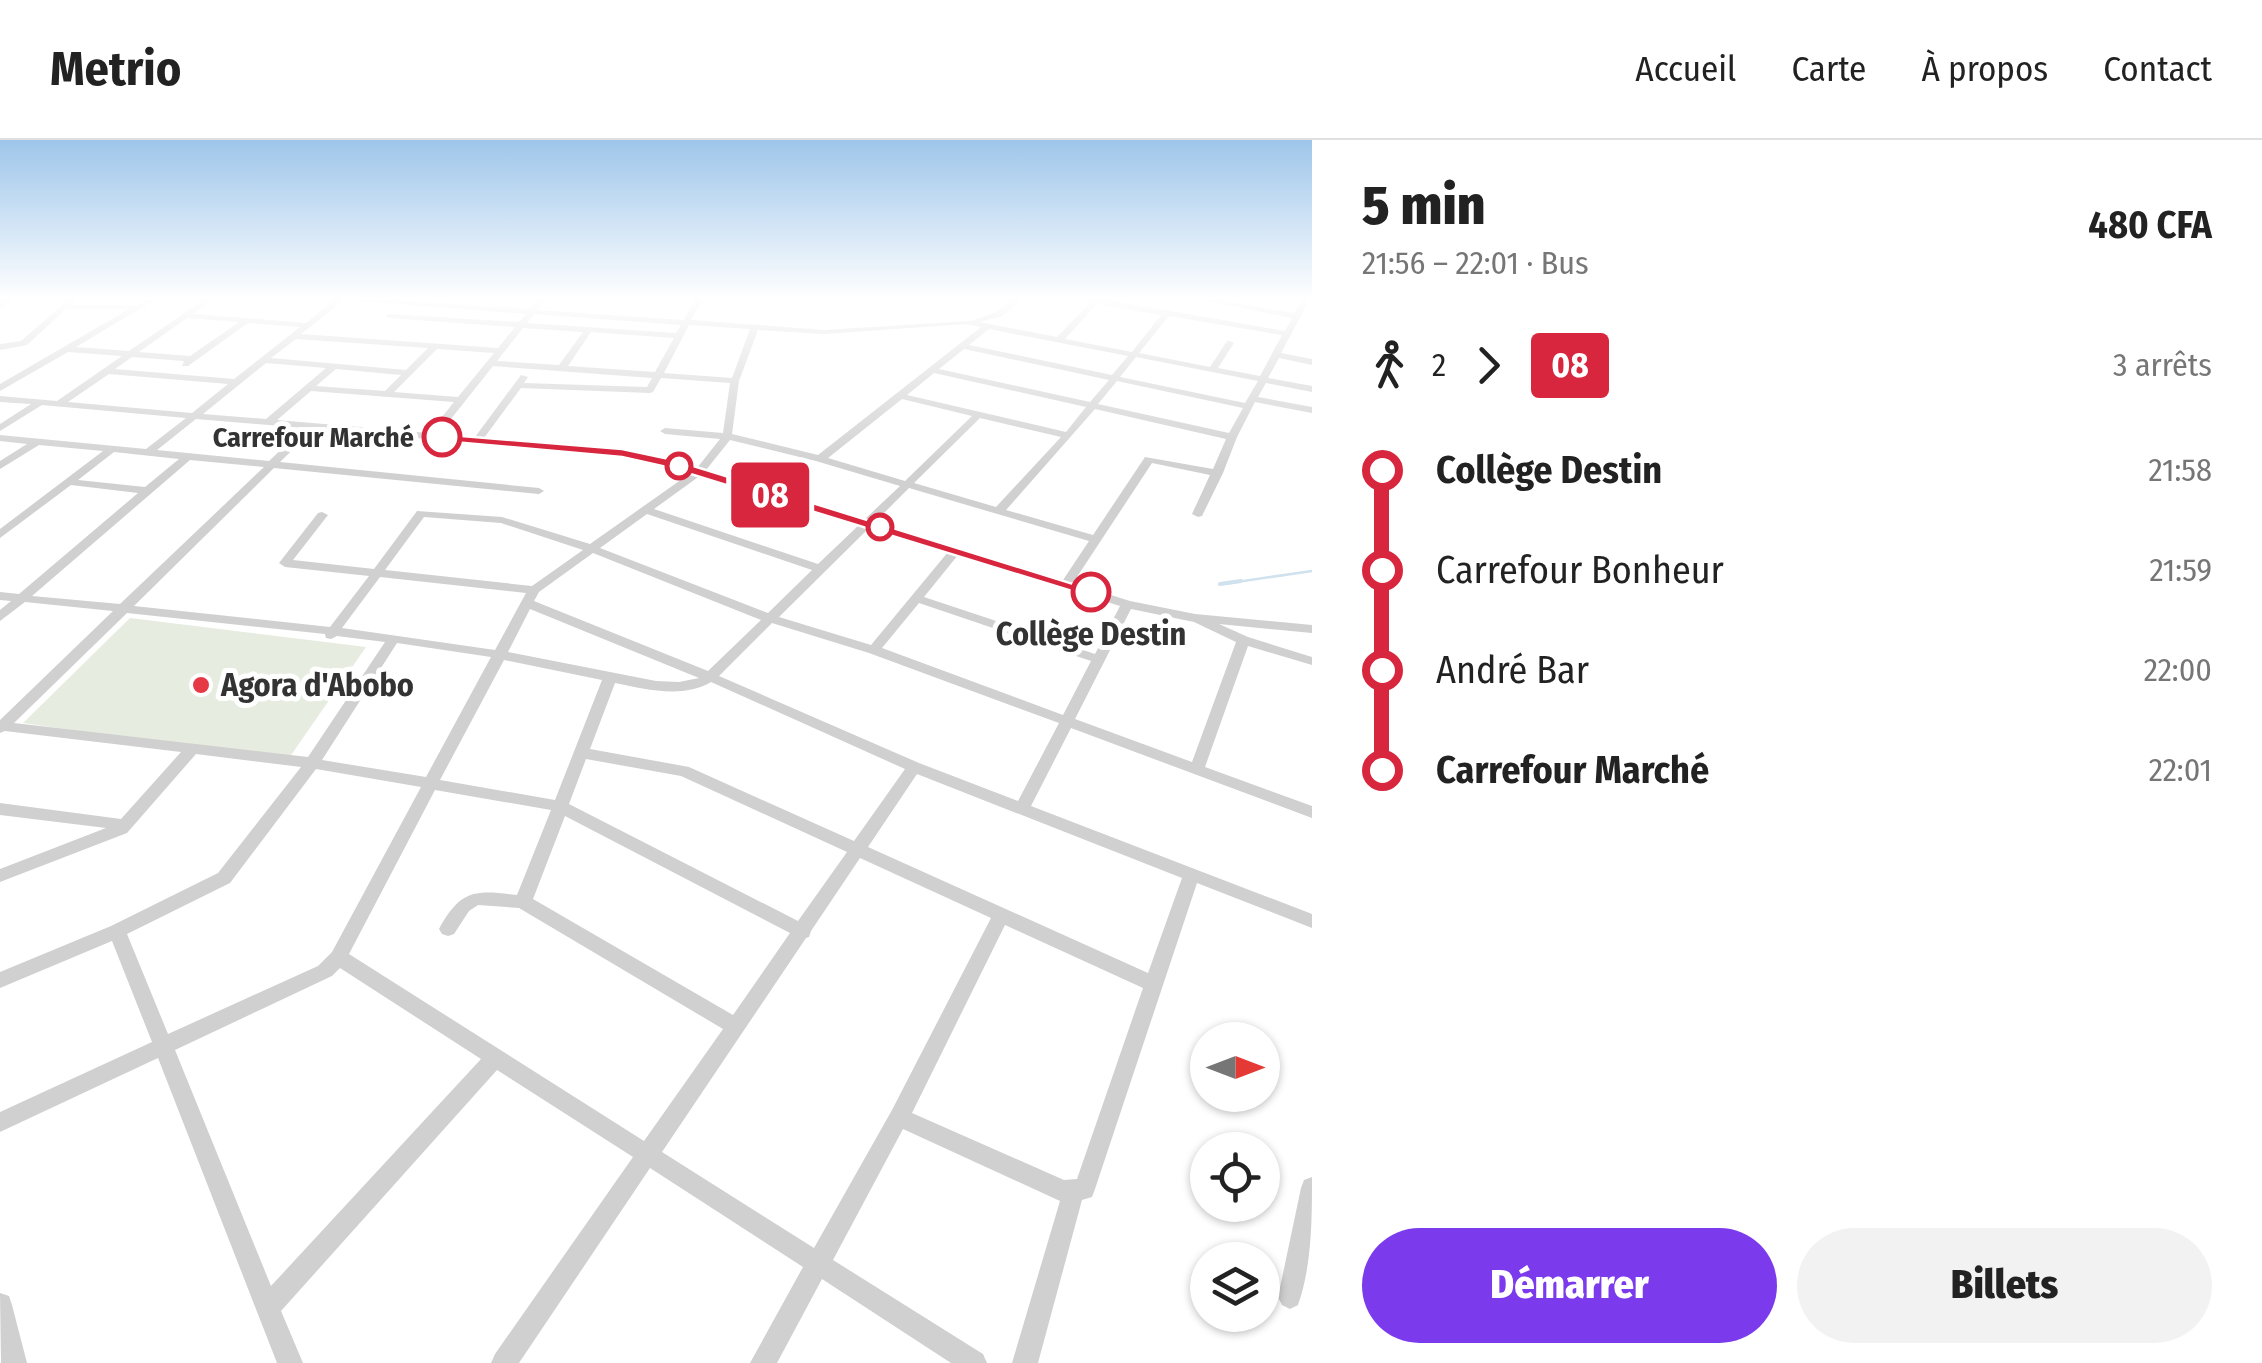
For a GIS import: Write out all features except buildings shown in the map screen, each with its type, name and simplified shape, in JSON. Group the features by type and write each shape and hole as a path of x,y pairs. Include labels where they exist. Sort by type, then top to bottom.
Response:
{"street":[{"path":"0,388 54,356"},
{"path":"59,404 127,356"},
{"path":"155,356 191,359"},
{"path":"170,376 195,356"},
{"path":"149,452 268,356"},
{"path":"386,395 425,356"},
{"path":"432,436 495,356"},
{"path":"562,368 570,356"},
{"path":"518,385 644,392 670,356"},
{"path":"0,1122 324,971 338,957 530,597 590,548 699,472 727,437 735,381 744,356"},
{"path":"820,459 951,356"},
{"path":"1008,356 1113,380 1312,410"},
{"path":"1000,510 1068,436 1132,356"},
{"path":"1149,356 1312,389"},
{"path":"1213,369 1221,356"},
{"path":"1198,514 1232,438 1276,356"},
{"path":"1282,356 1312,362"},
{"path":"263,360 408,374"},
{"path":"490,363 735,381"},
{"path":"478,440 532,366"},
{"path":"270,421 333,367"},
{"path":"933,370 1232,438"},
{"path":"109,371 235,382"},
{"path":"309,388 460,400"},
{"path":"901,396 1068,436"},
{"path":"0,399 622,453 699,472 1127,604 1195,618 1312,629"},
{"path":"0,428 40,402"},
{"path":"0,596 501,655 610,678 693,688 710,677 910,486 978,415"},
{"path":"1,727 313,425"},
{"path":"665,432 727,437 820,459 1093,539"},
{"path":"0,438 540,491"},
{"path":"0,466 36,442"},
{"path":"3,530 113,448"},
{"path":"0,617 188,456"},
{"path":"1066,584 1149,459 1218,473"},
{"path":"69,482 149,491"},
{"path":"645,510 820,569"},
{"path":"332,635 421,513 502,520 590,548 768,618 874,650 1312,812"},
{"path":"322,515 284,562 530,597 914,767 1312,921"},
{"path":"874,650 956,550"},
{"path":"918,598 1098,659"},
{"path":"1023,808 1127,604"},
{"path":"1195,618 1243,640 1312,661"},
{"path":"1197,768 1243,640"},
{"path":"0,980 218,884 312,763 391,642"},
{"path":"522,902 610,678"},
{"path":"1,727 190,752 312,763 559,806 803,932"},
{"path":"0,876 109,836 126,824 190,752"},
{"path":"581,752 684,771 1156,985"},
{"path":"504,1363 914,767"},
{"path":"0,809 126,824"},
{"path":"899,1117 1074,1193 1084,1189 1191,876"},
{"path":"448,929 460,906 474,897 522,902 736,1027"},
{"path":"763,1363 817,1259 899,1117 1000,917"},
{"path":"117,931 290,1363"},
{"path":"338,957 817,1259 974,1363"},
{"path":"270,1306 495,1058"},
{"path":"1290,1297 1312,1188"},
{"path":"1025,1363 1074,1193"},
{"path":"0,1305 14,1363"}],"shaded area":[{"name":"Agora d'Abobo","path":"130,618 366,647 287,761 23,723"}],"waterway":[{"path":"1223,584 1312,571"},
{"path":"1220,584 1241,581"}],"bus line":[{"name":"08","path":"442,437 622,453 674,464 1091,592"}],"place":[{"name":"Carrefour Marché","path":"442,437"},
{"name":"Collège Destin","path":"1091,592"},
{"name":"Agora d'Abobo","path":"201,685"}]}
